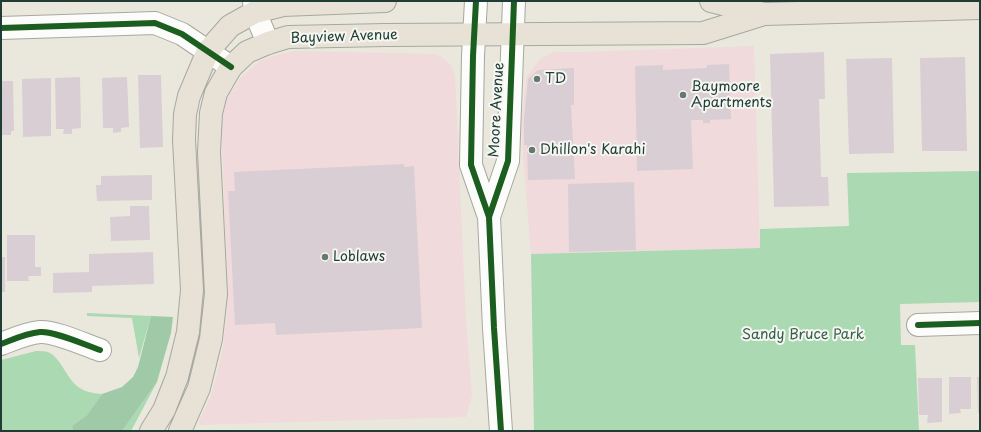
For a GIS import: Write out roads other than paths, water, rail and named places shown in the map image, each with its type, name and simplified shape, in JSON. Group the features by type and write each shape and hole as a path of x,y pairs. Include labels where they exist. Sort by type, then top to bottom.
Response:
{"main road":[{"path":"151,431 164,410 177,378 188,332 192,290 184,140 185,114 188,96 208,51 230,26 254,6 385,1"},
{"name":"Bayview Avenue","path":"710,1 764,14 980,8"},
{"name":"Bayview Avenue","path":"180,431 200,388 211,339 216,294 209,152 211,112 216,93 232,66 247,52 268,43 288,37 703,33 764,14"}],"street":[{"name":"Moore Avenue","path":"476,1 471,165 489,217 497,431"},
{"name":"Moore Avenue","path":"489,217 508,162 514,1"},
{"path":"254,6 268,43"},
{"path":"1,28 156,23 182,34 232,66"},
{"path":"918,325 980,323"},
{"path":"1,344 26,335 41,332 59,336 100,350"}],"place":[{"name":"TD","path":"537,79"},
{"name":"Baymoore Apartments","path":"683,95"},
{"name":"Dhillon's Karahi","path":"532,150"},
{"name":"Loblaws","path":"325,257"}],"park label":[{"name":"Sandy Bruce Park","path":"803,335"}]}
